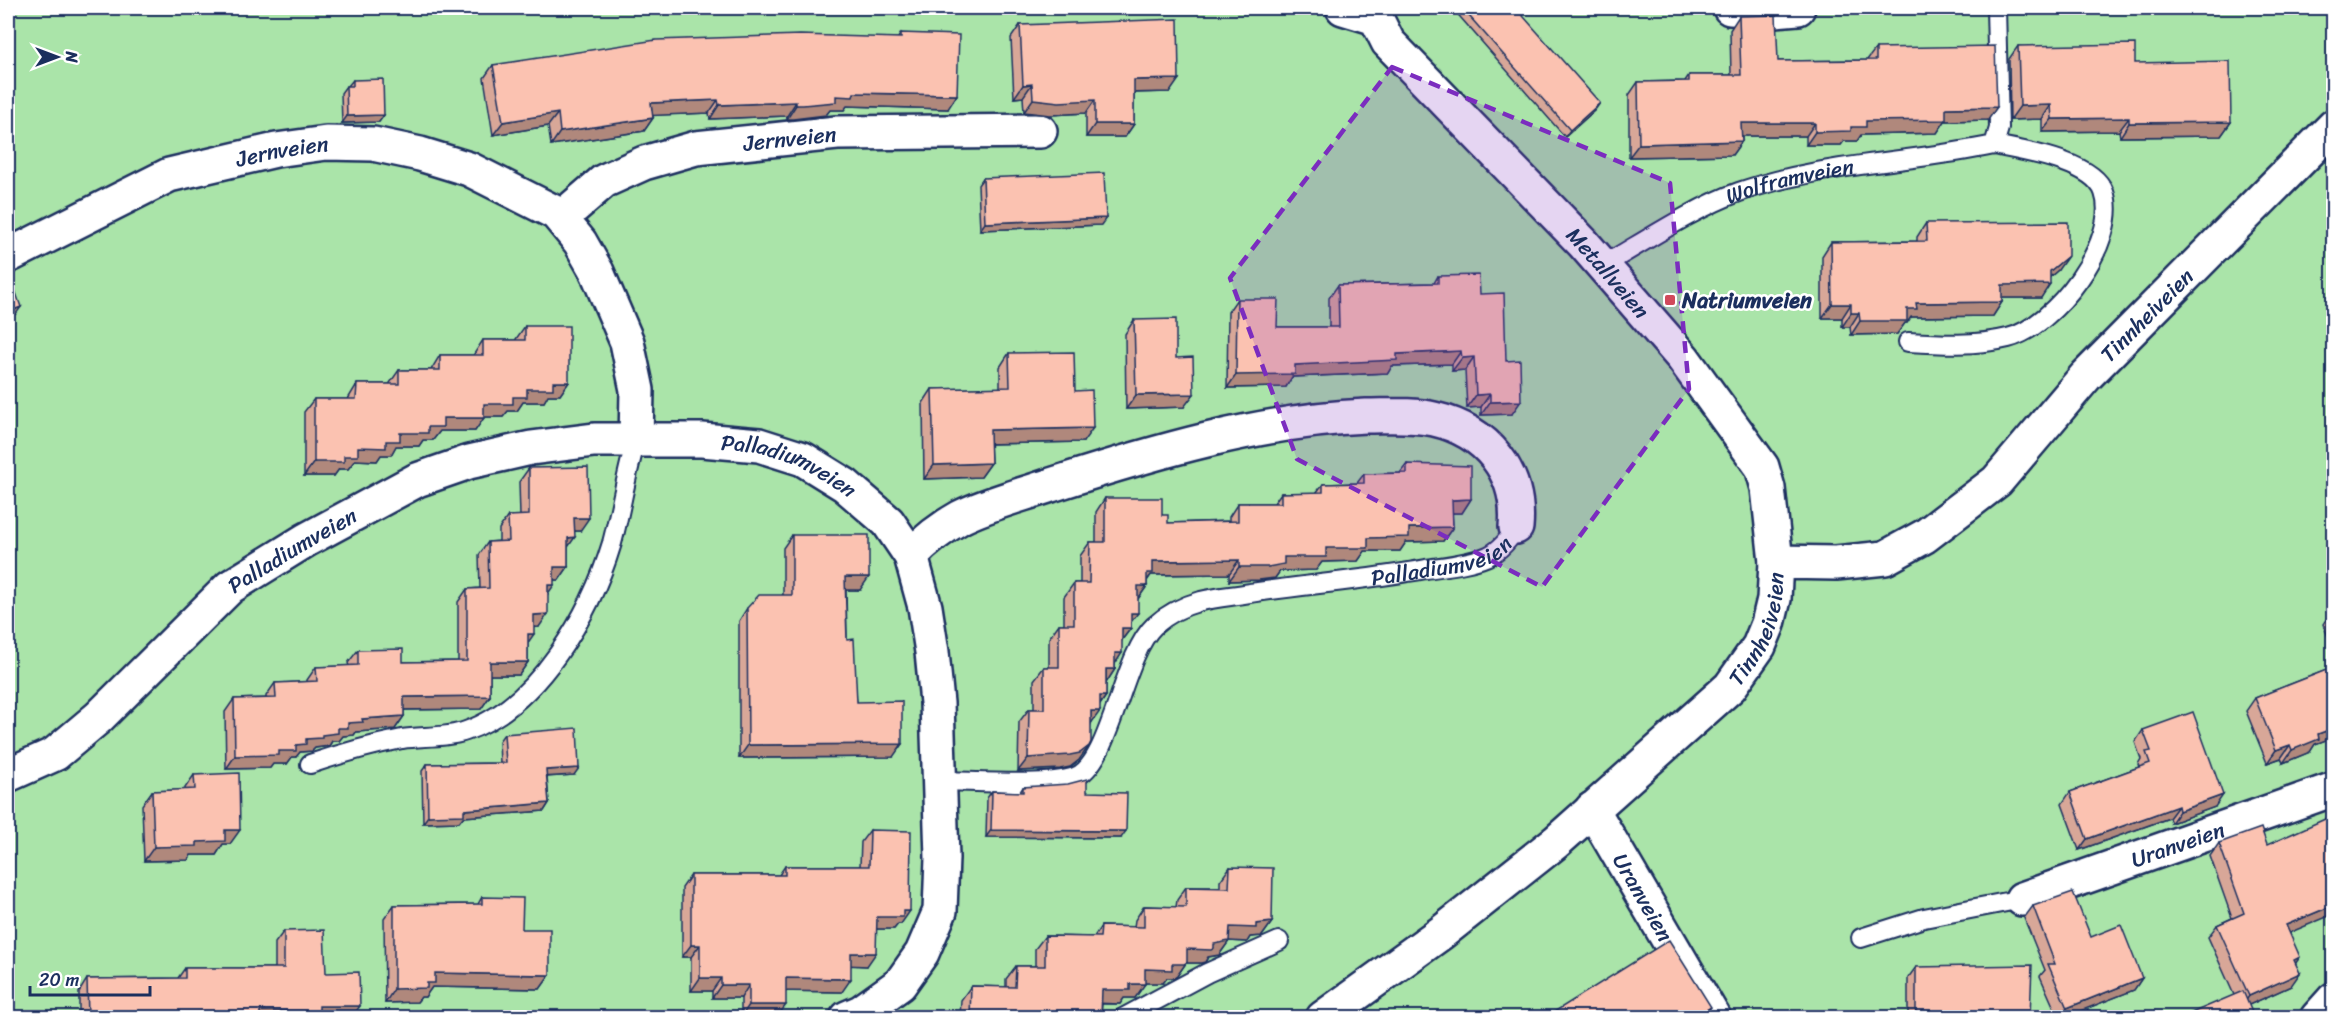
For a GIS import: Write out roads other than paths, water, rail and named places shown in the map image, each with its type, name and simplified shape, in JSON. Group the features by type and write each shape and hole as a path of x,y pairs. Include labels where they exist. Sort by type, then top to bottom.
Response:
{"street":[{"name":"Metallveien","path":"1343,8 1377,13 1388,42 1602,266 1683,358 1762,467 1768,488 1776,562"},
{"path":"1730,8 1774,10 1798,8"},
{"name":"Tinnheiveien","path":"1323,1017 1441,933 1556,842 1730,687 1759,646 1768,624 1774,599 1776,562 1836,563 1885,558 1925,536 1997,481 2086,376 2334,126"},
{"name":"Jernveien","path":"561,218 604,181 644,163 696,148 837,133 1040,131"},
{"name":"Jernveien","path":"8,255 169,175 276,150 326,143 373,144 469,169 556,213 580,242 597,272 627,342 637,390 636,441"},
{"name":"Palladiumveien","path":"912,556 923,543 962,517 1129,460 1290,423 1344,417 1395,416 1434,419 1473,435 1498,459 1513,483 1518,507 1516,527"},
{"name":"Palladiumveien","path":"8,775 55,754 90,724 230,587 306,540 417,480 469,462 531,448 594,440 702,440 759,445 803,459 845,485 888,522 912,556 925,607 932,652 939,781 942,858 940,910 922,952 900,984 856,1015"},
{"name":"Uranveien","path":"2022,899 2334,789"},
{"name":"Uranveien","path":"1592,809 1714,1017"},
{"path":"2317,1017 2334,999"}],"lane":[{"path":"1994,145 2000,128 1996,8"},
{"name":"Wolframveien","path":"1602,266 1738,192 1908,157 1957,153 1994,145 2064,162 2090,176 2104,192 2106,217 2084,276 2059,307 2035,327 2010,338 1977,343 1908,342"},
{"path":"310,764 351,750 392,741 465,732 509,708 566,645 592,594 612,543 636,441"},
{"name":"Palladiumveien","path":"939,781 1045,781 1076,776 1092,762 1103,741 1137,651 1152,628 1175,610 1201,601 1287,587 1376,578 1461,563 1490,555 1511,537 1516,527"},
{"path":"1861,938 1924,918 2022,899"},
{"path":"1122,1017 1198,978 1280,941"}],"place":[{"name":"Natriumveien","path":"1670,300"}]}
